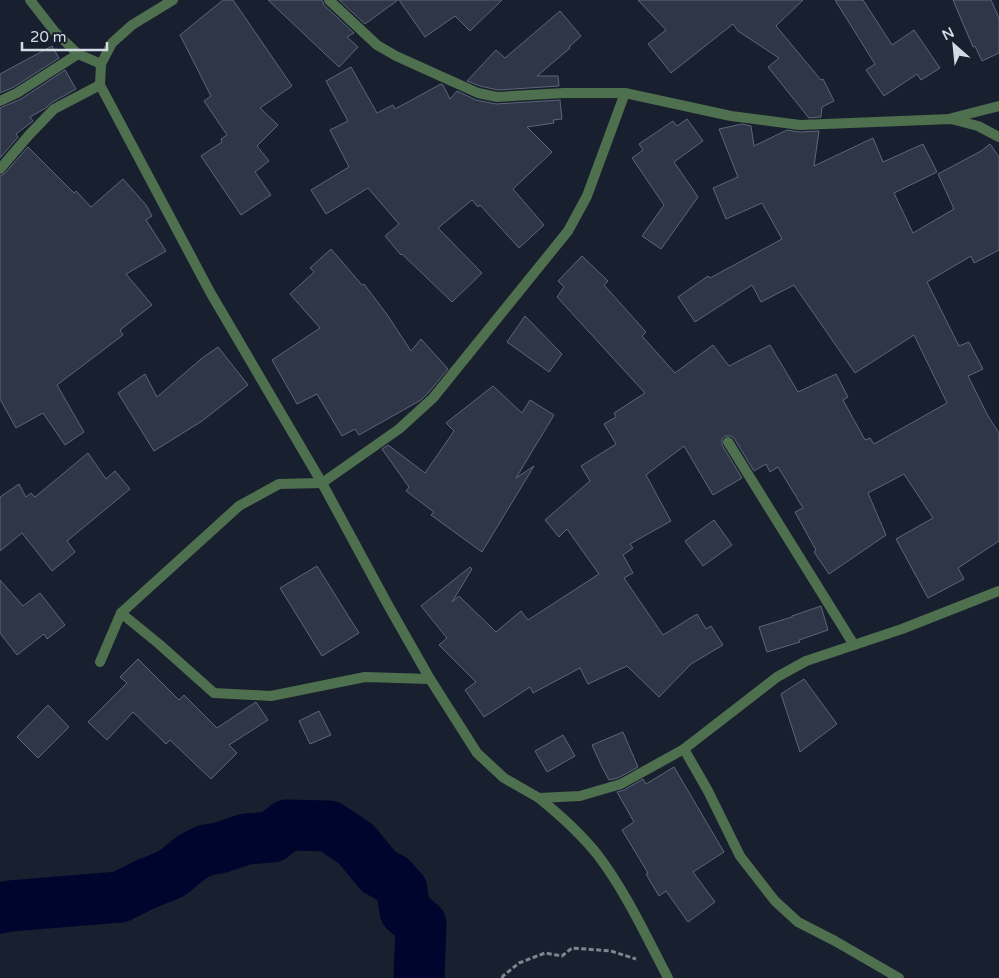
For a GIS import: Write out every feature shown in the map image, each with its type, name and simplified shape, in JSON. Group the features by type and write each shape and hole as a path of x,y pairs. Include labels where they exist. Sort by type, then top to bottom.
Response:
{"street":[{"path":"30,0 54,32 78,54 101,64"},
{"path":"173,0 132,24 112,43 101,64 100,85 210,292 322,483 430,679 477,753 504,778 539,798 568,822 596,853 619,885 668,978"},
{"path":"329,0 377,45 396,56 478,92 497,96 564,92 625,94 731,116 800,125 951,119 999,106"},
{"path":"0,101 17,94 78,54"},
{"path":"0,169 28,135 54,109 100,85"},
{"path":"100,662 121,613 239,506 279,484 322,483 399,429 433,398 568,231 587,196 625,94"},
{"path":"951,119 978,126 999,137"},
{"path":"728,442 854,645"},
{"path":"539,798 580,796 621,784 684,749 777,677 806,661 902,629 999,591"},
{"path":"121,613 214,692 271,696 364,677 430,679"},
{"path":"684,749 708,791 740,856 775,901 798,922 835,941 898,978"}],"path":[{"path":"502,978 519,962 544,953 562,956 572,948 611,951 662,966"}],"building":[{"path":"223,0 233,0 292,86 260,108 278,125 257,146 269,161 255,172 271,195 241,215 201,156 222,142 221,139 227,135 204,101 211,96 180,35"},
{"path":"268,0 322,0 324,5 354,33 347,37 358,47 339,67"},
{"path":"339,0 398,0 365,24"},
{"path":"399,0 502,0 470,31 455,16 425,37"},
{"path":"638,0 803,0 776,26 821,80 823,79 834,101 822,107 821,117 809,118 768,67 779,58 738,31 733,24 671,73 648,44 666,30"},
{"path":"835,0 863,0 892,45 914,30 940,68 921,80 917,74 884,96 866,70 875,64"},
{"path":"953,0 991,0 999,18 999,53 982,61 975,46 973,47"},
{"path":"560,11 581,36 537,76 558,76 559,86 498,90 467,81 496,50 505,58"},
{"path":"52,46 59,58 14,87 0,93 0,74"},
{"path":"351,67 377,113 393,105 395,109 441,84 450,99 457,91 476,100 496,104 560,100 562,119 553,120 554,123 527,127 552,152 513,189 544,225 519,248 480,205 478,207 472,200 438,228 482,273 452,302 401,255 385,236 399,224 368,188 326,214 311,190 349,167 330,130 348,121 326,81"},
{"path":"65,70 76,89 30,117 33,121 16,134 18,137 0,158 0,108 21,99"},
{"path":"687,119 703,141 674,162 698,197 661,249 642,236 664,205 632,158 643,150 639,144 673,121 677,126"},
{"path":"742,124 751,126 754,146 787,130 800,132 819,131 814,166 873,138 883,162 923,144 937,172 894,193 913,233 954,209 938,174 981,151 990,144 999,157 999,250 974,263 971,256 927,282 959,346 969,342 983,369 968,376 988,416 999,433 999,541 958,568 964,579 928,598 896,539 933,518 904,474 868,493 886,535 829,574 814,552 816,550 795,512 803,508 778,467 770,472 766,464 754,471 734,438 725,436 722,439 722,445 742,478 713,495 684,446 646,475 671,521 630,544 633,548 623,555 633,573 624,578 663,635 697,614 706,629 711,626 723,645 691,664 659,697 627,666 588,684 580,668 533,693 530,687 484,717 465,690 476,682 439,645 447,638 421,606 470,567 472,569 452,602 459,596 496,632 521,611 528,620 599,574 567,529 559,537 545,520 590,481 581,466 616,444 604,424 616,417 614,413 645,393 557,297 564,287 558,281 582,256 608,281 604,285 646,332 642,336 675,373 713,345 729,366 770,345 798,392 836,374 848,397 843,400 865,440 870,438 874,444 947,403 914,335 855,373 794,285 761,302 752,285 695,322 678,297 708,276 710,278 782,239 762,203 726,219 713,188 738,177 719,129"},
{"path":"28,147 74,193 76,191 91,207 123,179 146,205 152,216 146,220 166,251 126,274 152,305 120,330 123,335 57,385 84,432 65,445 43,413 16,428 0,399 0,176 5,173"},
{"path":"331,249 362,285 364,284 411,351 421,339 448,369 421,400 359,435 355,429 342,436 317,394 297,404 272,360 320,328 290,294 314,272 310,268"},
{"path":"525,316 562,354 549,372 507,342"},
{"path":"218,347 248,385 202,421 154,451 118,393 145,374 157,397"},
{"path":"493,386 522,413 530,400 554,415 516,478 534,466 482,552 431,515 434,512 406,491 409,487 382,449 388,445 425,473 454,431 446,423"},
{"path":"88,453 106,479 115,471 130,489 67,541 75,552 52,571 22,533 0,551 0,497 19,484 26,497 31,493 35,497"},
{"path":"714,520 732,545 703,566 685,541"},
{"path":"317,566 359,633 322,656 280,588"},
{"path":"0,580 23,606 40,593 65,625 47,639 44,634 17,655 0,633"},
{"path":"821,606 828,630 799,640 800,642 767,652 759,627"},
{"path":"138,659 179,700 184,695 217,728 256,702 268,720 229,745 237,753 211,779 170,740 166,744 133,712 107,740 88,722 127,683 120,677"},
{"path":"804,679 837,724 800,752 781,694"},
{"path":"48,705 69,727 38,758 17,737"},
{"path":"319,711 331,735 310,744 299,721"},
{"path":"623,732 638,767 618,778 609,780 592,745"},
{"path":"563,735 575,756 547,772 535,751"},
{"path":"674,767 724,852 693,872 715,902 688,922 666,891 659,896 646,874 648,873 622,830 634,822 617,792 643,779 646,784"}],"waterway":[{"path":"0,908 120,897 171,874 192,857 206,850 219,848 246,839 272,837 287,825 329,826 356,844 379,872 391,878 402,890 405,911 421,924 419,978"}]}
